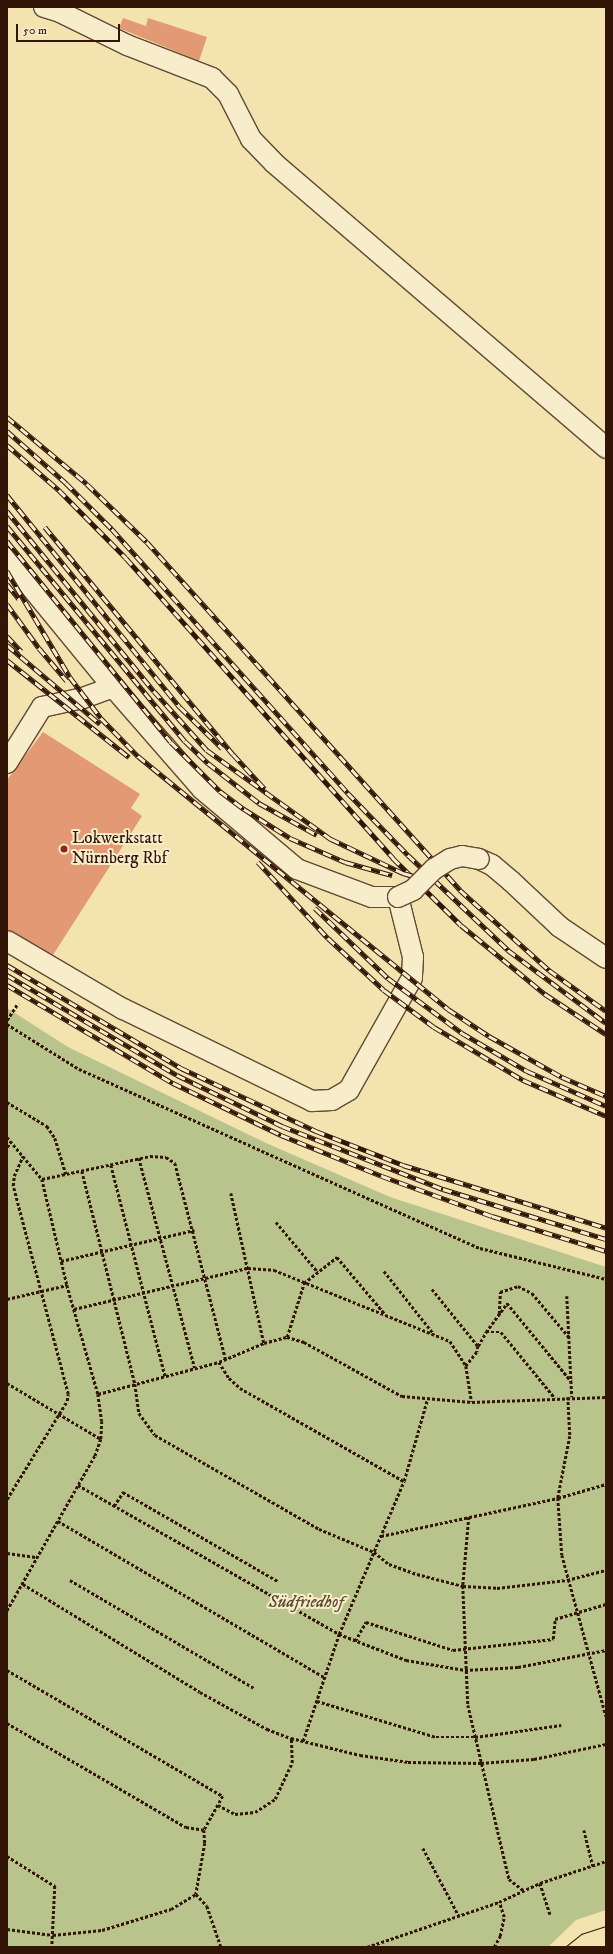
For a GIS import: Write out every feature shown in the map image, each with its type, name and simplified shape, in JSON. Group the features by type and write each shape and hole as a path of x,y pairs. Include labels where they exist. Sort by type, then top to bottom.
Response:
{"lane":[{"path":"44,7 60,12 127,45 212,78 228,94 251,139 274,163 606,448"},
{"path":"7,558 113,687 202,790 297,869 372,897 398,897 413,890 434,869 450,859 462,856 478,858 492,865 512,881 560,927 606,958"},
{"path":"7,763 42,707 83,698 113,687"},
{"path":"7,941 130,1012 312,1101 332,1100 349,1090 412,978 413,957 398,897"}],"path":[{"path":"7,1020 18,1003"},
{"path":"7,1024 78,1069 480,1248 606,1279"},
{"path":"7,1102 46,1126 55,1138 66,1174"},
{"path":"7,1137 42,1180 67,1286 98,1394 102,1421 101,1439 96,1456 57,1520 7,1611"},
{"path":"7,1147 11,1141"},
{"path":"7,1499 67,1401 68,1394 14,1186 14,1176 24,1156"},
{"path":"42,1180 139,1158 166,1157 175,1163 194,1230 226,1360"},
{"path":"139,1158 195,1368"},
{"path":"110,1165 165,1376"},
{"path":"82,1171 135,1384 139,1413 155,1435 319,1530 374,1552 389,1564 463,1586 497,1588 567,1580 606,1570"},
{"path":"231,1193 264,1343"},
{"path":"276,1222 318,1272"},
{"path":"61,1261 194,1230"},
{"path":"287,1337 304,1283 337,1257 385,1314"},
{"path":"74,1309 248,1268 274,1270 450,1340 466,1366 472,1402"},
{"path":"384,1271 435,1334"},
{"path":"7,1299 67,1286"},
{"path":"498,1316 500,1292 518,1286 532,1293 569,1337"},
{"path":"432,1289 478,1346"},
{"path":"567,1296 572,1397"},
{"path":"466,1366 477,1352 478,1346 486,1332 507,1303 571,1381"},
{"path":"486,1332 501,1332 555,1398"},
{"path":"98,1394 226,1360 264,1343 287,1337 304,1342 402,1396 427,1400 472,1402 568,1397 606,1397"},
{"path":"219,1362 229,1378 240,1388 404,1481"},
{"path":"7,1383 101,1439"},
{"path":"568,1397 570,1436 558,1498 562,1555 567,1580 606,1716"},
{"path":"303,1741 339,1634 404,1481 427,1400"},
{"path":"381,1536 558,1498 606,1484"},
{"path":"78,1485 339,1634 406,1660 465,1670 518,1667 606,1650"},
{"path":"114,1506 123,1492 278,1581"},
{"path":"469,1517 463,1586 464,1650 468,1705 509,1879 523,1890"},
{"path":"57,1520 324,1677"},
{"path":"7,1552 36,1557"},
{"path":"70,1580 254,1688"},
{"path":"23,1584 200,1692 267,1729 291,1738 360,1755 408,1762 481,1763 534,1759 606,1744"},
{"path":"355,1641 366,1622 453,1650 464,1650 553,1639 554,1619 606,1604"},
{"path":"7,1670 223,1796 204,1830 205,1843 196,1894 171,1909 129,1923 76,1934 53,1935 7,1928"},
{"path":"317,1701 436,1738 475,1737 561,1725"},
{"path":"7,1724 186,1827 204,1830"},
{"path":"218,1805 235,1814 255,1812 275,1799 292,1763 291,1738"},
{"path":"584,1830 593,1866"},
{"path":"423,1848 459,1916"},
{"path":"7,1856 55,1886 52,1947"},
{"path":"367,1947 499,1902 540,1883 606,1862"},
{"path":"540,1883 550,1914"},
{"path":"196,1894 207,1906 220,1947"},
{"path":"494,1947 500,1936 504,1917 499,1902"}],"green space":[{"name":"Südfriedhof","path":"7,1008 68,1047 266,1143 390,1197 606,1267 606,1910 576,1920 548,1947 7,1947"}],"building":[{"path":"123,18 146,26 148,18 207,37 199,61 119,28"},
{"name":"Lokwerkstatt Nürnberg Rbf","path":"43,732 140,794 131,808 142,816 53,955 7,930 7,780"}],"tram line":[{"path":"565,1947 581,1934 606,1926"}],"railway":[{"path":"7,417 87,484 147,542 460,890 549,970 606,1011"},
{"path":"7,431 66,483 112,529 348,793 408,855 508,950 606,1023"},
{"path":"7,445 59,490 126,558 393,858 461,925 545,994 606,1034"},
{"path":"7,495 180,707 222,748"},
{"path":"7,511 154,691 207,750 331,839 403,873 434,882"},
{"path":"7,526 185,741 208,763 259,803 317,835"},
{"path":"45,527 233,754 265,789"},
{"path":"7,541 171,742 220,791 244,809 290,838 345,862 392,875"},
{"path":"7,571 70,677 101,718 138,756 448,1009 489,1036 562,1077 606,1096"},
{"path":"7,584 19,599"},
{"path":"7,604 39,648 67,681"},
{"path":"7,636 21,651"},
{"path":"7,645 100,724"},
{"path":"7,660 129,757"},
{"path":"258,862 328,938 384,990 434,1027 523,1080 606,1116"},
{"path":"315,908 388,978 462,1033 527,1071 606,1106"},
{"path":"7,965 181,1068 316,1131 403,1165 606,1228"},
{"path":"7,975 177,1075 282,1126 443,1189 606,1239"},
{"path":"7,985 173,1083 281,1135 382,1176 492,1216 606,1251"}],"place":[{"name":"Lokwerkstatt Nürnberg Rbf","path":"64,849"}]}
